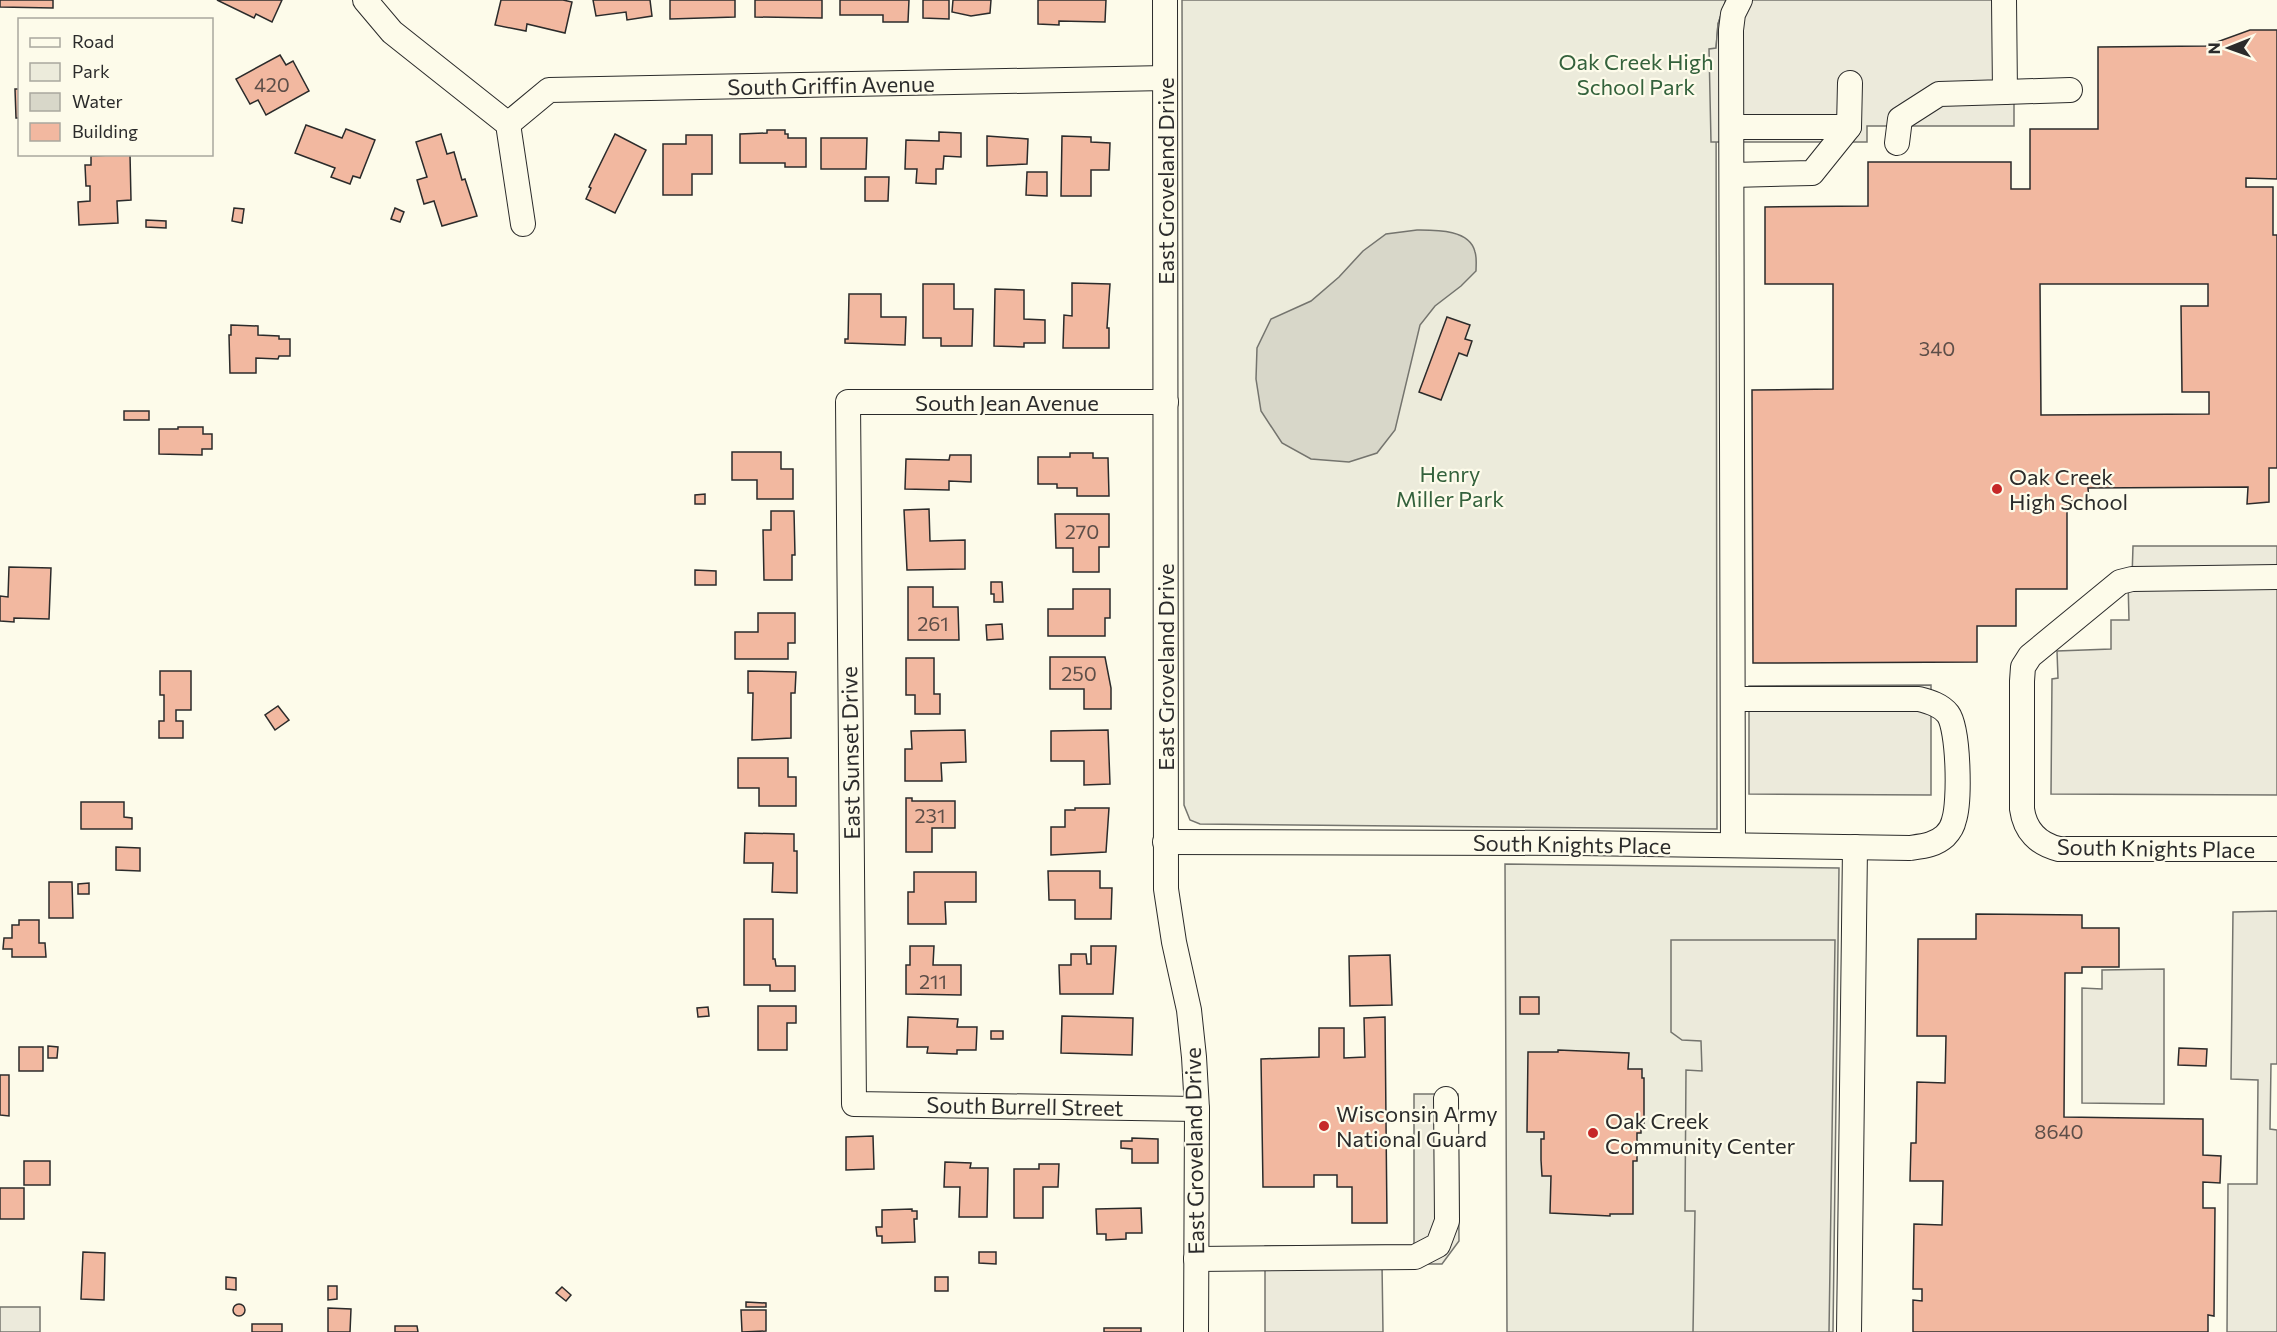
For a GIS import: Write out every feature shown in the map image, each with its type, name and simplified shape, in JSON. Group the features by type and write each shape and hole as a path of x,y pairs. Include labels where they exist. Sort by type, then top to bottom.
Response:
{"street":[{"path":"365,0 392,32 508,124 523,224"},
{"name":"East Groveland Drive","path":"1165,0 1165,842 1168,910 1189,1010 1197,1108 1196,1332"},
{"path":"1733,845 1732,25 1733,14 1740,0"},
{"path":"2004,0 2005,92"},
{"name":"South Griffin Avenue","path":"508,124 549,90 1165,78"},
{"path":"1732,175 1812,173 1849,127 1850,82"},
{"path":"1897,143 1900,119 1939,94 2070,90"},
{"path":"1732,127 1849,127"},
{"name":"South Jean Avenue","path":"848,402 1166,402"},
{"name":"East Sunset Drive","path":"848,402 854,1104"},
{"name":"South Knights Place","path":"2277,577 2120,582 2030,656 2023,667 2022,681 2022,809 2024,822 2032,835 2045,846 2059,849 2277,849"},
{"name":"South Knights Place","path":"1165,842 1911,848 1932,845 1946,835 1954,822 1956,741 1954,727 1948,714 1936,704 1919,699 1733,699"},
{"path":"1849,1332 1855,847"},
{"path":"1196,1259 1415,1257 1438,1245 1447,1221 1446,1099"},
{"name":"South Burrell Street","path":"854,1104 1197,1108"}],"green space":[{"name":"Henry Miller Park","path":"1182,0 1726,0 1718,24 1716,49 1717,829 1200,824 1190,820 1184,805"},
{"path":"1505,864 1839,868 1833,1332 1507,1332"}],"shaded area":[{"path":"1726,0 2014,0 2014,126 1867,126 1867,142 1711,142 1709,49 1716,48 1718,24"},
{"path":"2133,546 2277,546 2277,795 2051,794 2052,679 2058,678 2057,651 2111,649 2111,620 2129,620 2128,580 2132,578"},
{"path":"1931,685 1931,795 1749,794 1749,686"},
{"path":"2277,911 2277,1064 2271,1064 2270,1129 2277,1130 2277,1332 2227,1332 2228,1184 2257,1184 2258,1080 2231,1079 2233,912"},
{"path":"1671,940 1835,940 1829,1332 1693,1332 1695,1211 1685,1211 1686,1070 1702,1071 1701,1041 1682,1040 1671,1032"},
{"path":"2164,969 2164,1104 2082,1103 2082,988 2102,989 2102,970"},
{"path":"1414,1094 1458,1094 1459,1241 1442,1264 1382,1264 1383,1332 1265,1332 1265,1246 1414,1245"},
{"path":"0,1307 40,1307 40,1332 0,1332"}],"water":[{"path":"1417,230 1451,232 1466,239 1472,244 1475,252 1476,271 1435,306 1420,325 1395,430 1377,453 1349,462 1311,459 1282,443 1261,411 1256,379 1257,348 1271,319 1311,301 1339,277 1363,251 1386,234"}],"building":[{"path":"0,0 53,0 53,8 0,7"},
{"path":"217,0 282,0 272,22 256,14 254,18"},
{"path":"501,0 572,2 565,33 527,24 526,31 495,25"},
{"path":"593,0 650,0 652,16 627,20 626,12 596,16"},
{"path":"670,0 735,0 735,17 670,19"},
{"path":"755,0 822,0 822,18 755,17"},
{"path":"840,0 909,0 908,22 883,22 883,15 840,15"},
{"path":"923,0 949,0 949,19 923,18"},
{"path":"953,0 991,0 990,13 971,16 952,12"},
{"path":"1038,0 1106,0 1105,22 1059,21 1059,25 1038,24"},
{"path":"2250,30 2277,30 2277,179 2246,178 2246,187 2273,187 2273,235 2277,235 2277,468 2269,468 2269,502 2247,504 2248,487 2088,488 2089,501 2067,501 2067,589 2016,589 2016,626 1977,626 1977,662 1753,663 1752,390 1833,389 1833,284 1765,284 1765,207 1868,206 1868,162 2011,162 2011,189 2030,189 2030,129 2098,129 2098,47 2206,46","holes":["2040,284 2208,284 2208,306 2181,306 2182,392 2209,392 2209,414 2041,415"]},
{"path":"280,55 286,65 293,61 309,91 266,115 258,100 250,104 236,79"},
{"path":"15,89 18,89 18,118 16,118"},
{"path":"306,125 342,138 346,129 375,140 360,178 353,176 350,184 331,177 335,168 295,153"},
{"path":"767,130 785,130 788,138 806,138 806,167 785,167 785,163 740,163 740,134 767,133"},
{"path":"939,132 961,133 961,157 944,156 943,169 936,169 936,184 916,183 917,169 905,169 906,140 939,141"},
{"path":"441,134 447,154 454,152 462,180 465,179 477,216 442,226 434,201 424,204 417,180 427,177 416,142"},
{"path":"615,134 646,150 615,213 586,199 591,188 589,187"},
{"path":"686,135 712,135 712,174 692,174 692,195 663,195 663,144 686,144"},
{"path":"987,136 1028,139 1027,164 987,166"},
{"path":"1062,136 1091,137 1091,142 1110,143 1109,170 1091,170 1091,196 1061,196"},
{"path":"821,138 867,138 866,169 821,169"},
{"path":"91,156 130,156 131,200 117,201 118,223 79,225 78,202 90,201 90,186 86,186 85,165 91,165"},
{"path":"1027,172 1047,172 1047,196 1026,195"},
{"path":"865,177 889,177 888,201 865,201"},
{"path":"234,208 244,209 242,223 232,221"},
{"path":"395,208 404,212 400,222 391,219"},
{"path":"146,220 166,221 166,228 146,227"},
{"path":"1072,283 1110,284 1107,328 1109,328 1109,348 1063,348 1064,315 1072,316"},
{"path":"923,284 954,284 954,309 973,309 972,346 941,346 941,338 923,338"},
{"path":"995,289 1024,290 1024,319 1045,320 1045,343 1024,343 1024,347 994,346"},
{"path":"849,294 881,294 881,317 906,317 905,345 845,343 845,339 848,339"},
{"path":"1447,317 1470,325 1465,339 1472,341 1467,356 1459,353 1441,400 1419,392"},
{"path":"231,325 258,326 258,335 290,339 290,356 279,356 278,359 256,358 256,373 230,373"},
{"path":"124,411 149,411 149,420 124,420"},
{"path":"178,427 203,427 203,434 212,434 212,449 202,449 202,455 159,454 159,429 178,429"},
{"path":"732,452 781,452 781,469 793,469 793,499 757,499 757,480 732,480"},
{"path":"1070,453 1093,453 1093,458 1108,458 1109,496 1077,496 1077,488 1057,488 1057,484 1038,484 1038,457 1070,457"},
{"path":"950,455 971,455 971,482 949,481 949,490 905,489 906,459 949,460"},
{"path":"705,494 705,504 695,504 695,495"},
{"path":"929,509 930,541 965,540 965,569 907,570 904,510"},
{"path":"771,511 794,511 795,555 792,555 792,580 764,580 763,530 771,530"},
{"path":"1055,514 1109,514 1109,547 1099,547 1099,572 1073,572 1073,548 1056,548"},
{"path":"9,567 51,568 49,619 14,618 14,622 0,621 0,596 8,597"},
{"path":"695,570 716,571 716,585 695,585"},
{"path":"991,582 1002,582 1003,602 994,602"},
{"path":"908,587 933,587 933,607 958,607 959,640 908,640"},
{"path":"1073,589 1110,589 1110,618 1105,618 1105,636 1048,636 1048,609 1073,609"},
{"path":"758,613 795,613 795,643 788,643 788,659 735,659 735,632 758,632"},
{"path":"1002,624 1003,639 987,640 986,625"},
{"path":"1050,657 1105,657 1111,688 1111,709 1084,709 1084,689 1050,689"},
{"path":"906,658 934,658 934,694 940,694 940,714 915,714 915,695 906,695"},
{"path":"160,671 191,671 191,710 176,710 176,721 183,721 183,738 159,738 159,721 164,721 164,695 160,695"},
{"path":"748,671 796,672 795,693 791,693 791,738 752,740 753,693 748,693"},
{"path":"278,706 289,720 275,730 265,715"},
{"path":"965,730 966,762 941,763 942,781 905,781 905,749 912,749 911,731"},
{"path":"1108,730 1110,784 1084,785 1084,761 1051,761 1051,731"},
{"path":"738,758 788,758 788,777 796,777 796,806 759,806 759,788 738,788"},
{"path":"906,798 912,798 912,801 955,801 955,828 932,828 932,852 906,852"},
{"path":"81,802 124,802 124,817 132,818 132,829 81,829"},
{"path":"1075,808 1109,808 1106,852 1051,855 1051,827 1065,827 1065,810 1075,810"},
{"path":"745,833 794,834 794,851 797,851 797,893 772,892 773,863 744,863"},
{"path":"116,847 140,848 140,871 116,870"},
{"path":"1048,871 1100,871 1100,888 1112,888 1111,919 1075,919 1075,900 1049,900"},
{"path":"914,872 976,872 976,902 945,902 946,924 908,924 908,892 914,892"},
{"path":"49,882 72,882 73,918 49,918"},
{"path":"89,883 89,894 78,894 78,884"},
{"path":"1976,914 2082,915 2082,928 2119,928 2119,967 2082,967 2082,973 2065,973 2064,1117 2203,1119 2203,1155 2221,1156 2220,1183 2203,1182 2203,1208 2215,1208 2214,1316 2208,1315 2208,1332 1913,1332 1913,1300 1922,1301 1922,1289 1913,1289 1914,1224 1942,1225 1943,1181 1910,1181 1911,1143 1916,1143 1917,1082 1945,1083 1946,1036 1917,1036 1918,939 1976,939"},
{"path":"744,919 773,919 773,959 775,959 776,966 795,966 795,991 770,991 770,985 744,985"},
{"path":"19,920 39,920 39,943 45,943 46,957 12,957 12,949 3,949 4,938 12,938 12,925 19,925"},
{"path":"910,946 934,946 933,965 961,965 961,995 906,994 906,965 910,965"},
{"path":"1091,946 1116,946 1113,994 1060,994 1059,965 1071,965 1071,954 1086,954 1087,964 1091,964"},
{"path":"1390,955 1392,1005 1350,1006 1349,956"},
{"path":"1520,997 1539,997 1539,1014 1520,1014"},
{"path":"758,1006 796,1006 796,1023 787,1023 787,1050 758,1050"},
{"path":"708,1007 709,1016 698,1017 697,1008"},
{"path":"1062,1016 1133,1018 1132,1055 1061,1053"},
{"path":"908,1017 958,1019 957,1027 977,1027 976,1050 957,1050 957,1054 927,1053 928,1047 907,1047"},
{"name":"Wisconsin Army National Guard","path":"1385,1017 1387,1223 1352,1223 1352,1187 1337,1187 1337,1175 1314,1175 1314,1187 1263,1187 1261,1059 1319,1057 1319,1028 1344,1028 1344,1058 1365,1057 1364,1018"},
{"path":"991,1031 1003,1031 1003,1039 991,1039"},
{"path":"48,1046 58,1047 57,1058 48,1058"},
{"path":"19,1047 43,1047 43,1071 19,1071"},
{"path":"2179,1048 2207,1049 2206,1066 2178,1065"},
{"name":"Oak Creek Community Center","path":"1558,1050 1629,1053 1628,1069 1642,1069 1644,1123 1641,1123 1641,1133 1637,1133 1637,1161 1633,1161 1633,1214 1610,1214 1610,1216 1550,1213 1551,1176 1542,1176 1541,1139 1544,1139 1544,1132 1527,1132 1528,1052 1558,1052"},
{"path":"0,1075 9,1075 9,1116 0,1115"},
{"path":"873,1136 874,1169 846,1170 846,1137"},
{"path":"1132,1138 1158,1139 1158,1163 1132,1163 1132,1149 1121,1148 1121,1141 1132,1141"},
{"path":"24,1161 50,1161 50,1185 24,1185"},
{"path":"945,1162 971,1163 970,1168 988,1168 987,1217 959,1217 960,1187 944,1187"},
{"path":"1039,1164 1059,1164 1058,1187 1043,1187 1043,1218 1014,1218 1014,1169 1039,1169"},
{"path":"0,1188 24,1188 24,1219 0,1219"},
{"path":"1141,1208 1142,1233 1126,1233 1126,1239 1106,1240 1106,1234 1097,1234 1096,1209"},
{"path":"912,1209 912,1211 917,1211 917,1219 914,1219 915,1242 882,1243 882,1236 877,1236 876,1227 882,1227 882,1210"},
{"path":"83,1252 105,1253 104,1300 81,1299"},
{"path":"979,1252 996,1252 996,1264 979,1263"},
{"path":"226,1277 236,1278 236,1290 226,1289"},
{"path":"935,1277 948,1277 948,1291 935,1291"},
{"path":"328,1286 337,1286 337,1299 328,1300"},
{"path":"562,1287 571,1295 566,1301 556,1293"},
{"path":"746,1302 766,1303 766,1307 746,1307"},
{"path":"241,1304 245,1310 241,1316 237,1316 233,1308"},
{"path":"328,1308 351,1309 350,1332 328,1332"},
{"path":"741,1310 766,1310 766,1331 742,1332"},
{"path":"252,1324 282,1324 282,1332 252,1332"},
{"path":"395,1326 417,1326 418,1332 395,1332"},
{"path":"1104,1328 1141,1328 1141,1332 1104,1332"}],"place":[{"name":"Oak Creek High School","path":"1997,489"},
{"name":"Wisconsin Army National Guard","path":"1324,1126"},
{"name":"Oak Creek Community Center","path":"1593,1133"}],"park label":[{"name":"Oak Creek High School Park","path":"1636,74"}]}
